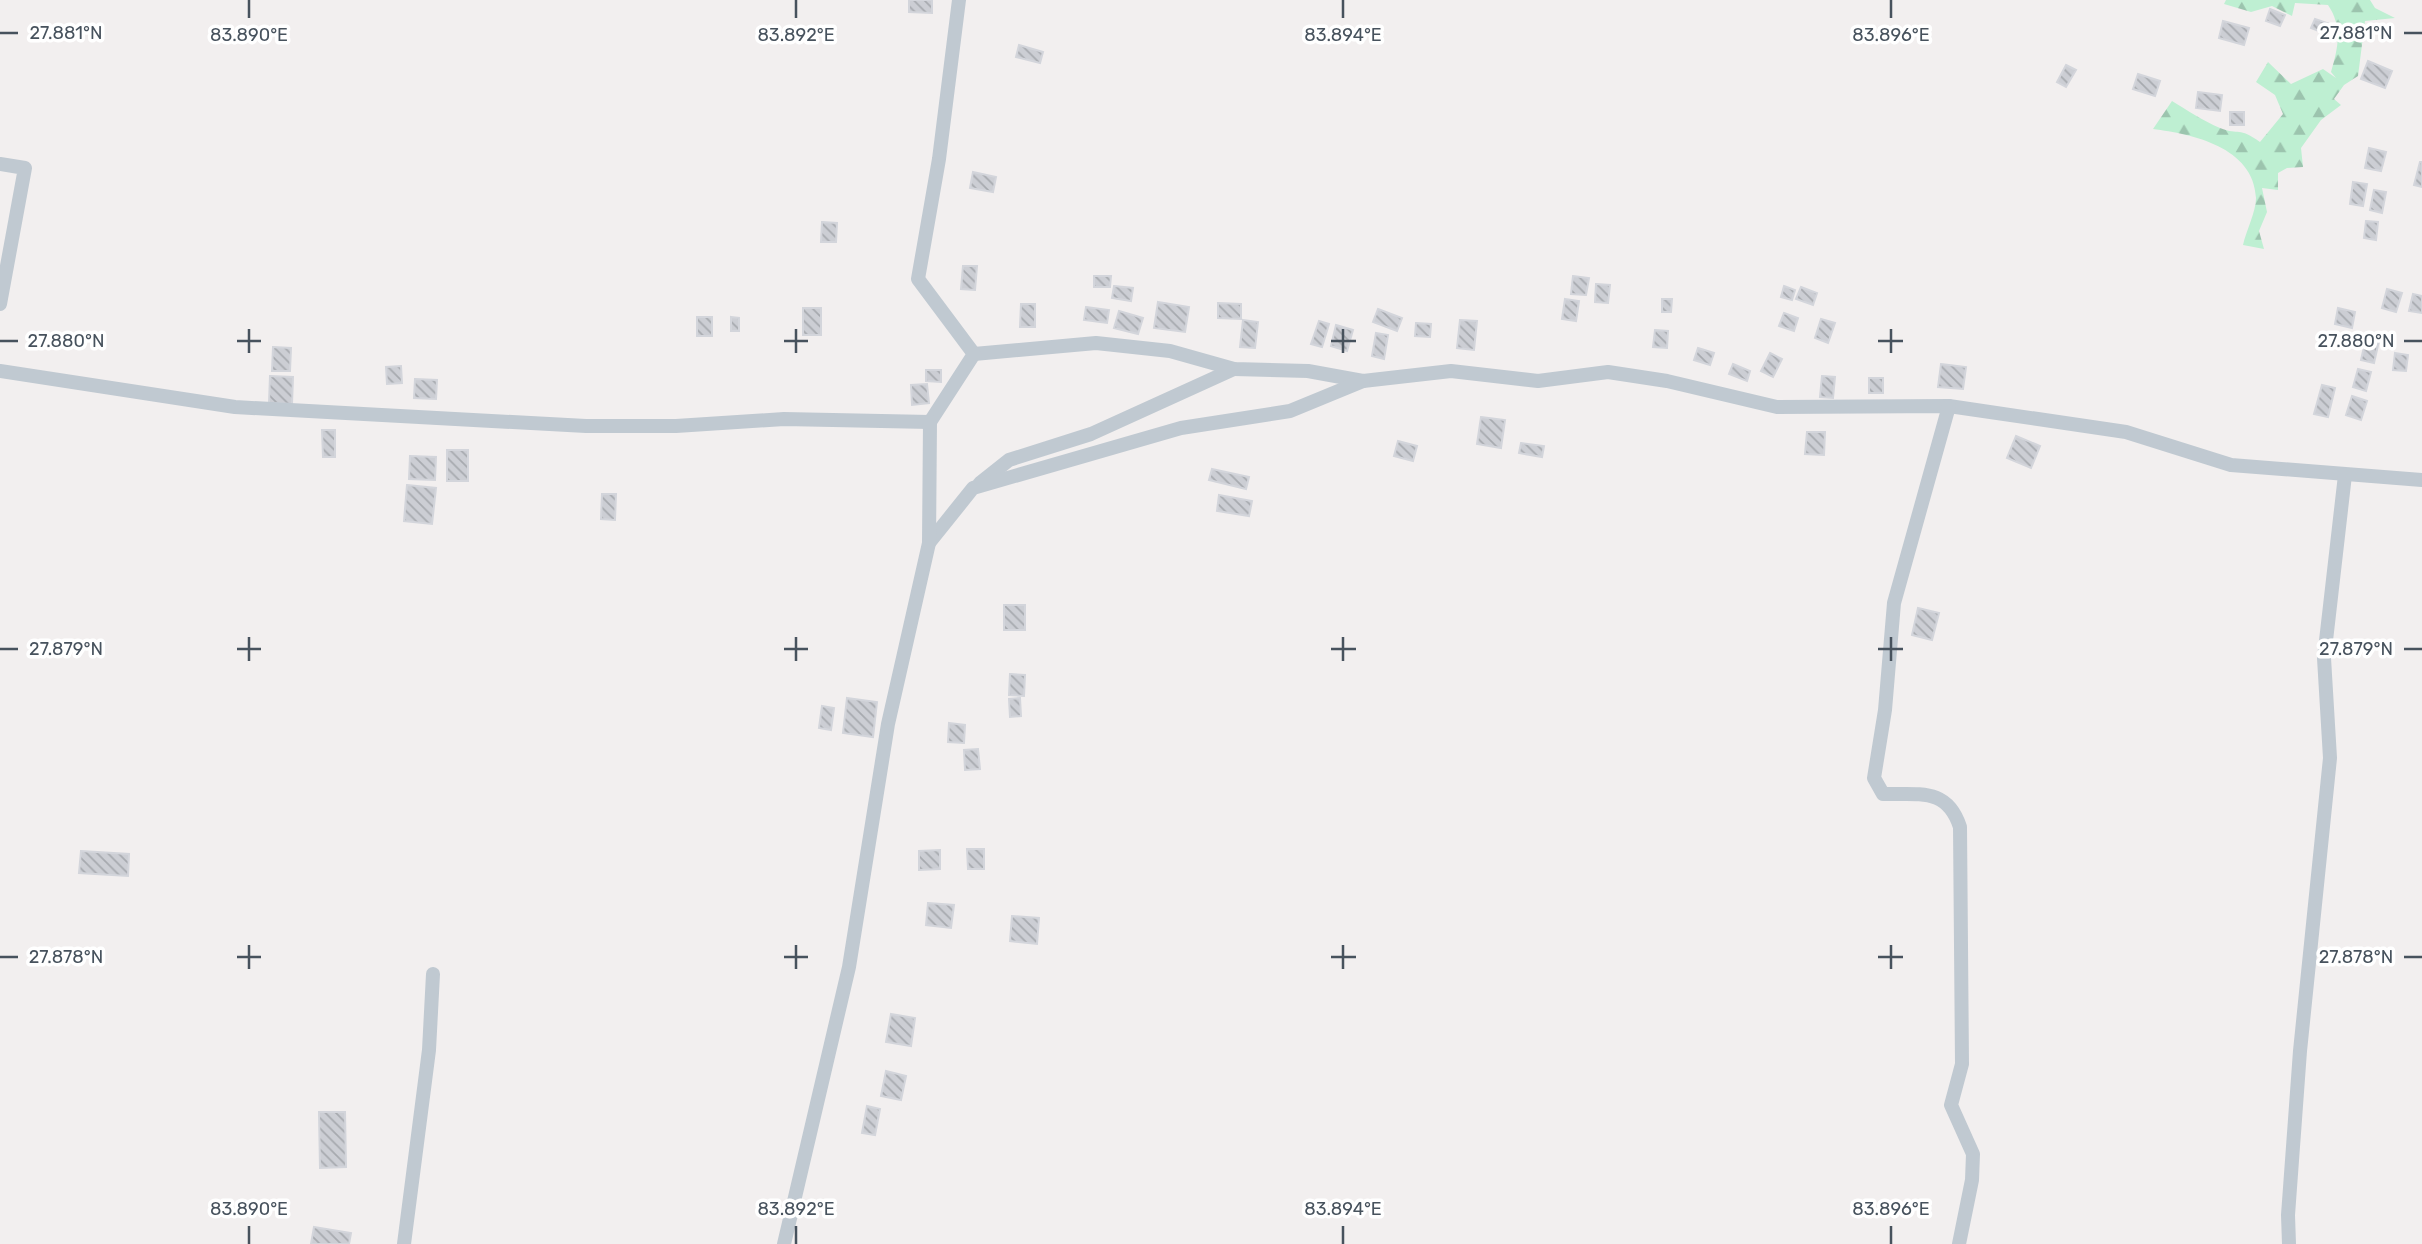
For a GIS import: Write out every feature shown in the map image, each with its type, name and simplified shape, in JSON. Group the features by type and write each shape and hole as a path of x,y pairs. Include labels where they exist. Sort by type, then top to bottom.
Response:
{"street":[{"path":"959,0 939,159 918,279 974,354"},
{"path":"0,164 25,168 0,304"},
{"path":"974,354 1096,342 1170,351 1234,369 1308,371 1363,381"},
{"path":"784,1244 849,967 888,724 929,543 930,422 974,354"},
{"path":"929,543 974,488 1009,460 1091,434 1234,369"},
{"path":"974,488 1181,428 1290,411 1363,381 1451,370 1538,381 1608,372 1667,381 1777,408 1949,406 2126,432 2231,465 2422,480"},
{"path":"0,371 235,407 586,426 676,426 784,419 930,422"},
{"path":"1949,406 1894,603 1885,710 1874,778 1883,794 1941,797 1954,809 1959,827 1962,1064 1951,1105 1973,1154 1972,1180 1959,1244"},
{"path":"2289,1244 2288,1215 2300,1051 2330,758 2325,658 2345,475"},
{"path":"404,1244 429,1050 433,974"}],"green space":[{"path":"2226,0 2370,0 2375,8 2395,18 2365,21 2358,76 2344,85 2334,99 2341,105 2321,120 2301,148 2303,167 2287,168 2278,173 2278,190 2262,188 2267,212 2259,231 2264,249 2243,245 2256,198 2253,181 2245,166 2218,146 2185,135 2153,129 2172,101 2214,125 2247,134 2260,142 2283,114 2275,95 2256,82 2268,62 2291,84 2323,69 2336,78 2331,72 2337,46 2336,21 2328,5 2295,3 2292,16 2272,6 2251,12 2224,4"}],"building":[{"path":"909,0 932,0 932,13 909,12"},
{"path":"2270,9 2285,15 2280,26 2266,21"},
{"path":"2315,19 2330,24 2326,34 2311,28"},
{"path":"2223,21 2249,28 2244,45 2219,38"},
{"path":"1019,45 1043,52 1040,63 1016,57"},
{"path":"2368,61 2392,71 2385,88 2361,79"},
{"path":"2066,65 2076,70 2066,87 2057,82"},
{"path":"2138,74 2160,81 2155,96 2133,89"},
{"path":"2198,92 2222,95 2220,111 2196,108"},
{"path":"2230,112 2244,112 2244,125 2230,125"},
{"path":"2369,148 2386,152 2381,171 2365,168"},
{"path":"2422,162 2422,187 2414,185"},
{"path":"973,172 996,177 993,192 970,188"},
{"path":"2353,182 2367,184 2363,206 2350,204"},
{"path":"2374,190 2386,192 2382,213 2370,210"},
{"path":"2366,221 2378,222 2376,240 2364,238"},
{"path":"822,222 837,223 836,242 821,242"},
{"path":"963,266 977,266 975,290 961,289"},
{"path":"1094,276 1111,276 1110,287 1094,287"},
{"path":"1573,276 1589,278 1586,295 1571,294"},
{"path":"1596,284 1610,285 1608,303 1595,302"},
{"path":"1114,286 1133,288 1131,301 1112,298"},
{"path":"1784,286 1795,290 1792,300 1781,297"},
{"path":"1801,287 1817,293 1813,305 1796,299"},
{"path":"2387,289 2402,293 2396,312 2382,308"},
{"path":"2413,294 2422,296 2422,313 2409,311"},
{"path":"1565,299 1579,301 1576,321 1562,319"},
{"path":"1662,299 1672,299 1671,312 1662,312"},
{"path":"1158,302 1189,307 1185,332 1154,328"},
{"path":"1218,303 1241,304 1241,319 1218,318"},
{"path":"1021,304 1035,304 1035,327 1020,327"},
{"path":"1086,307 1109,310 1107,323 1084,320"},
{"path":"803,308 821,308 821,335 803,335"},
{"path":"2338,308 2355,312 2352,328 2335,324"},
{"path":"1378,309 1402,318 1397,331 1373,322"},
{"path":"1119,311 1143,318 1138,334 1114,328"},
{"path":"1784,313 1798,318 1794,331 1779,326"},
{"path":"697,317 712,317 712,336 697,336"},
{"path":"731,317 739,318 739,331 731,331"},
{"path":"1821,319 1835,323 1828,343 1815,338"},
{"path":"1243,320 1258,322 1255,348 1240,347"},
{"path":"1460,320 1477,321 1474,350 1457,348"},
{"path":"1319,321 1329,324 1322,347 1311,344"},
{"path":"1416,323 1431,324 1430,337 1415,336"},
{"path":"1336,325 1353,330 1347,351 1331,346"},
{"path":"1655,330 1668,331 1667,348 1653,347"},
{"path":"1376,333 1388,335 1384,359 1372,356"},
{"path":"2366,338 2379,341 2374,363 2361,360"},
{"path":"273,347 291,348 290,371 272,371"},
{"path":"1698,348 1714,353 1710,365 1694,360"},
{"path":"1770,353 1782,359 1773,377 1761,371"},
{"path":"2395,353 2408,355 2406,371 2393,370"},
{"path":"1733,364 1750,371 1747,381 1729,374"},
{"path":"1941,364 1966,367 1963,389 1938,387"},
{"path":"401,366 402,383 387,384 386,367"},
{"path":"2358,369 2371,372 2366,391 2353,387"},
{"path":"926,370 941,370 941,382 926,381"},
{"path":"270,376 293,377 292,404 269,403"},
{"path":"1822,376 1835,377 1833,398 1820,397"},
{"path":"1869,378 1883,378 1883,393 1869,393"},
{"path":"415,379 437,380 436,399 414,398"},
{"path":"927,384 929,403 912,405 911,385"},
{"path":"2322,385 2335,388 2328,417 2314,414"},
{"path":"2352,396 2367,401 2361,420 2346,415"},
{"path":"1481,417 1505,420 1501,448 1477,444"},
{"path":"322,430 335,430 335,457 323,457"},
{"path":"1807,432 1825,432 1824,455 1805,454"},
{"path":"2016,436 2040,446 2031,468 2007,458"},
{"path":"1398,441 1417,446 1413,461 1394,456"},
{"path":"1521,443 1544,446 1542,457 1519,453"},
{"path":"447,450 468,450 468,481 447,481"},
{"path":"410,456 436,457 435,480 409,479"},
{"path":"1212,469 1249,477 1246,489 1209,480"},
{"path":"407,485 436,488 432,524 404,521"},
{"path":"602,494 616,494 615,520 601,519"},
{"path":"1219,495 1252,501 1249,516 1217,511"},
{"path":"1004,605 1025,605 1025,630 1004,630"},
{"path":"1918,608 1939,613 1932,640 1912,635"},
{"path":"1010,674 1025,675 1024,696 1009,695"},
{"path":"847,698 877,702 873,737 843,733"},
{"path":"1020,698 1021,716 1010,717 1009,699"},
{"path":"822,706 834,708 831,730 819,728"},
{"path":"949,723 965,725 964,743 948,742"},
{"path":"978,749 980,769 965,770 964,750"},
{"path":"967,849 984,849 984,869 968,869"},
{"path":"940,850 940,869 919,870 919,851"},
{"path":"81,851 129,854 128,876 79,873"},
{"path":"928,903 954,905 951,928 926,925"},
{"path":"1012,916 1039,918 1037,944 1010,941"},
{"path":"891,1014 915,1018 911,1046 886,1042"},
{"path":"886,1071 906,1076 901,1100 881,1096"},
{"path":"867,1106 880,1109 875,1135 862,1133"},
{"path":"319,1112 345,1112 346,1167 320,1168"},
{"path":"314,1227 351,1233 349,1244 311,1244"}]}
